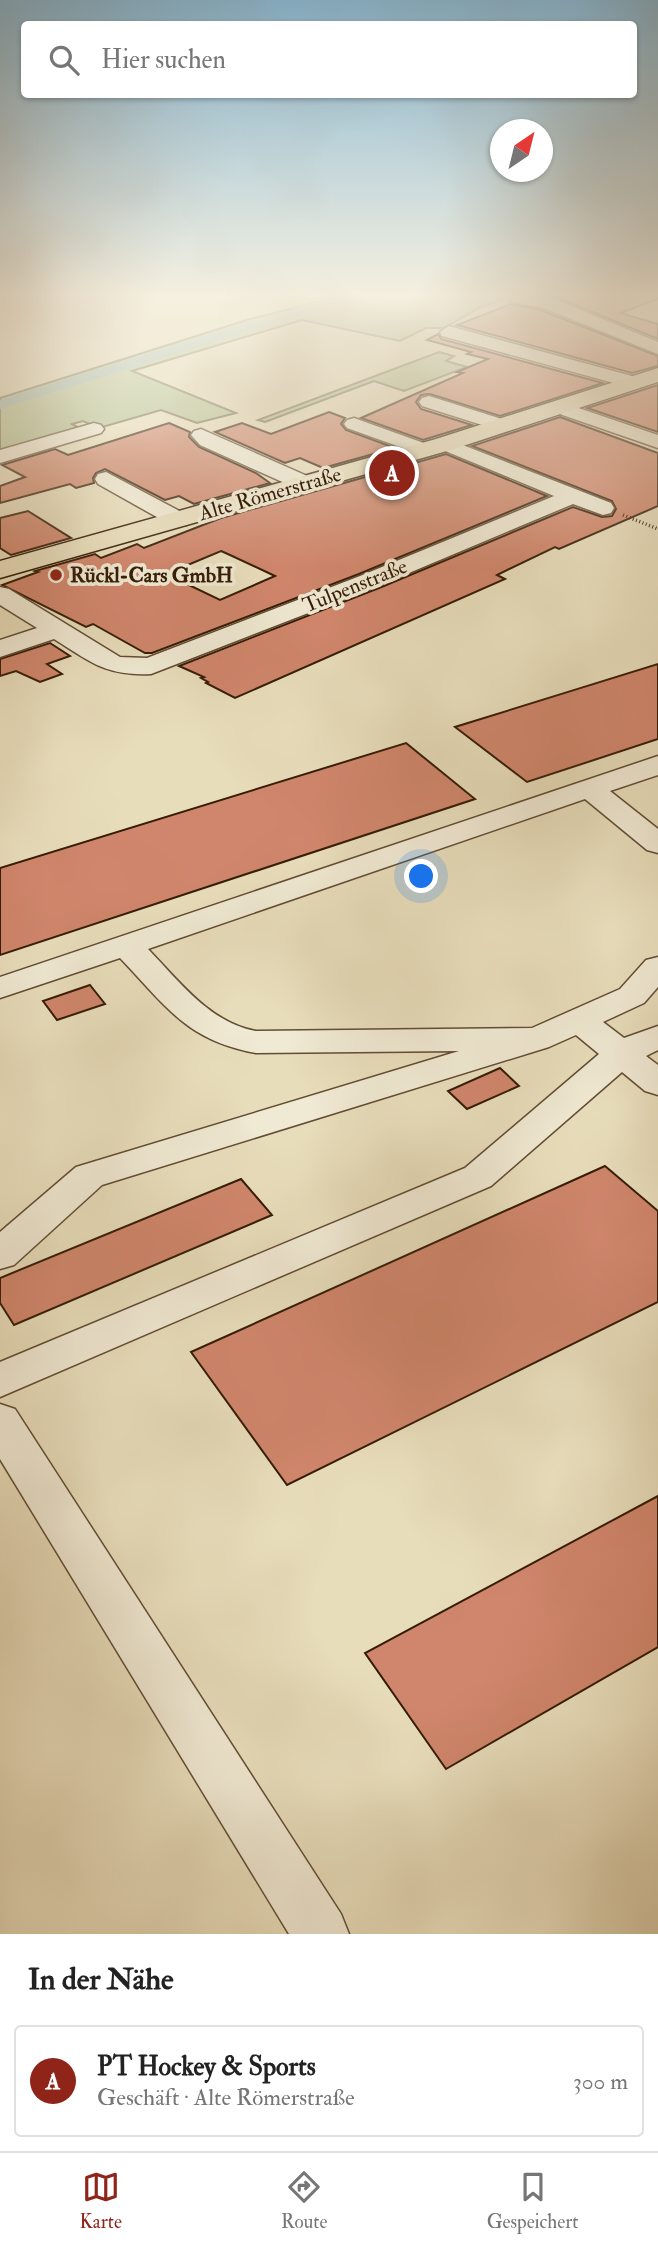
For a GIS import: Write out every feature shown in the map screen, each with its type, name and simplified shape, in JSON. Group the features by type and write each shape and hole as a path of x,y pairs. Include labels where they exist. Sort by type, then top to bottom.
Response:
{"main road":[{"name":"Alte Römerstraße","path":"3,567 435,447 619,386"}],"street":[{"path":"429,402 501,425"},
{"path":"558,407 658,442"},
{"path":"354,424 435,447 603,508"},
{"path":"0,457 94,429"},
{"path":"201,435 306,484"},
{"path":"106,480 179,520"},
{"name":"Tulpenstraße","path":"57,629 111,663 134,668 159,664 573,496"},
{"path":"0,594 57,629"},
{"path":"0,649 57,629"},
{"path":"0,988 658,765"},
{"path":"589,788 658,845"},
{"path":"127,946 185,1005 230,1037 256,1042 537,1039"},
{"path":"0,1255 89,1177 537,1039 632,996 658,967"},
{"path":"579,1020 658,1083"},
{"path":"0,1380 478,1177 622,1053 658,1037"},
{"path":"0,1421 321,1934"}],"path":[{"path":"603,508 658,529"}],"green space":[{"path":"37,386 170,386 236,413 197,423 161,410 99,428 83,421 72,424 83,430 0,455 0,398"},
{"path":"348,386 360,386 265,422 258,420"},
{"path":"390,386 416,386 404,391"}],"building":[{"path":"433,386 593,386 500,416 430,394 421,395 416,402 421,409 472,425 423,440 361,418"},
{"path":"658,386 658,432 587,408"},
{"path":"329,412 345,418 341,424 346,430 395,448 323,468 300,458 285,463 215,432 242,423 271,434"},
{"path":"560,417 658,453 658,506 559,549 555,547 497,575 505,579 235,698 206,683 208,682 201,678 204,677 179,666 379,588 573,507 602,517 612,516 616,509 612,501 472,446"},
{"path":"169,423 190,432 189,437 199,447 256,473 270,483 194,504 179,496 165,500 105,469 96,473 94,483 76,488 70,484 0,503 0,486 25,477 2,465 55,449 68,455"},
{"path":"446,454 547,496 359,574 152,653 145,653 93,624 86,627 2,585 38,572 35,571 95,554 101,558 137,544 144,548 221,518","holes":["221,551 275,576 220,600 166,574"]},
{"path":"28,511 71,538 11,555 0,548 0,518"},
{"path":"50,643 70,656 47,664 62,674 40,682 16,671 0,676 0,659"},
{"path":"658,664 658,739 527,782 455,727"},
{"path":"406,743 475,799 0,955 0,868"},
{"path":"90,985 105,1004 57,1020 43,1001"},
{"path":"500,1068 519,1086 467,1109 448,1091"},
{"path":"605,1166 658,1211 658,1302 287,1485 191,1352"},
{"path":"241,1179 272,1215 14,1325 0,1303 0,1278"},
{"path":"658,1496 658,1647 446,1769 365,1653"}],"waterway":[{"path":"0,405 60,386"}],"place":[{"name":"PT Hockey & Sports","path":"392,473"},
{"name":"Rückl-Cars GmbH","path":"56,575"}]}
